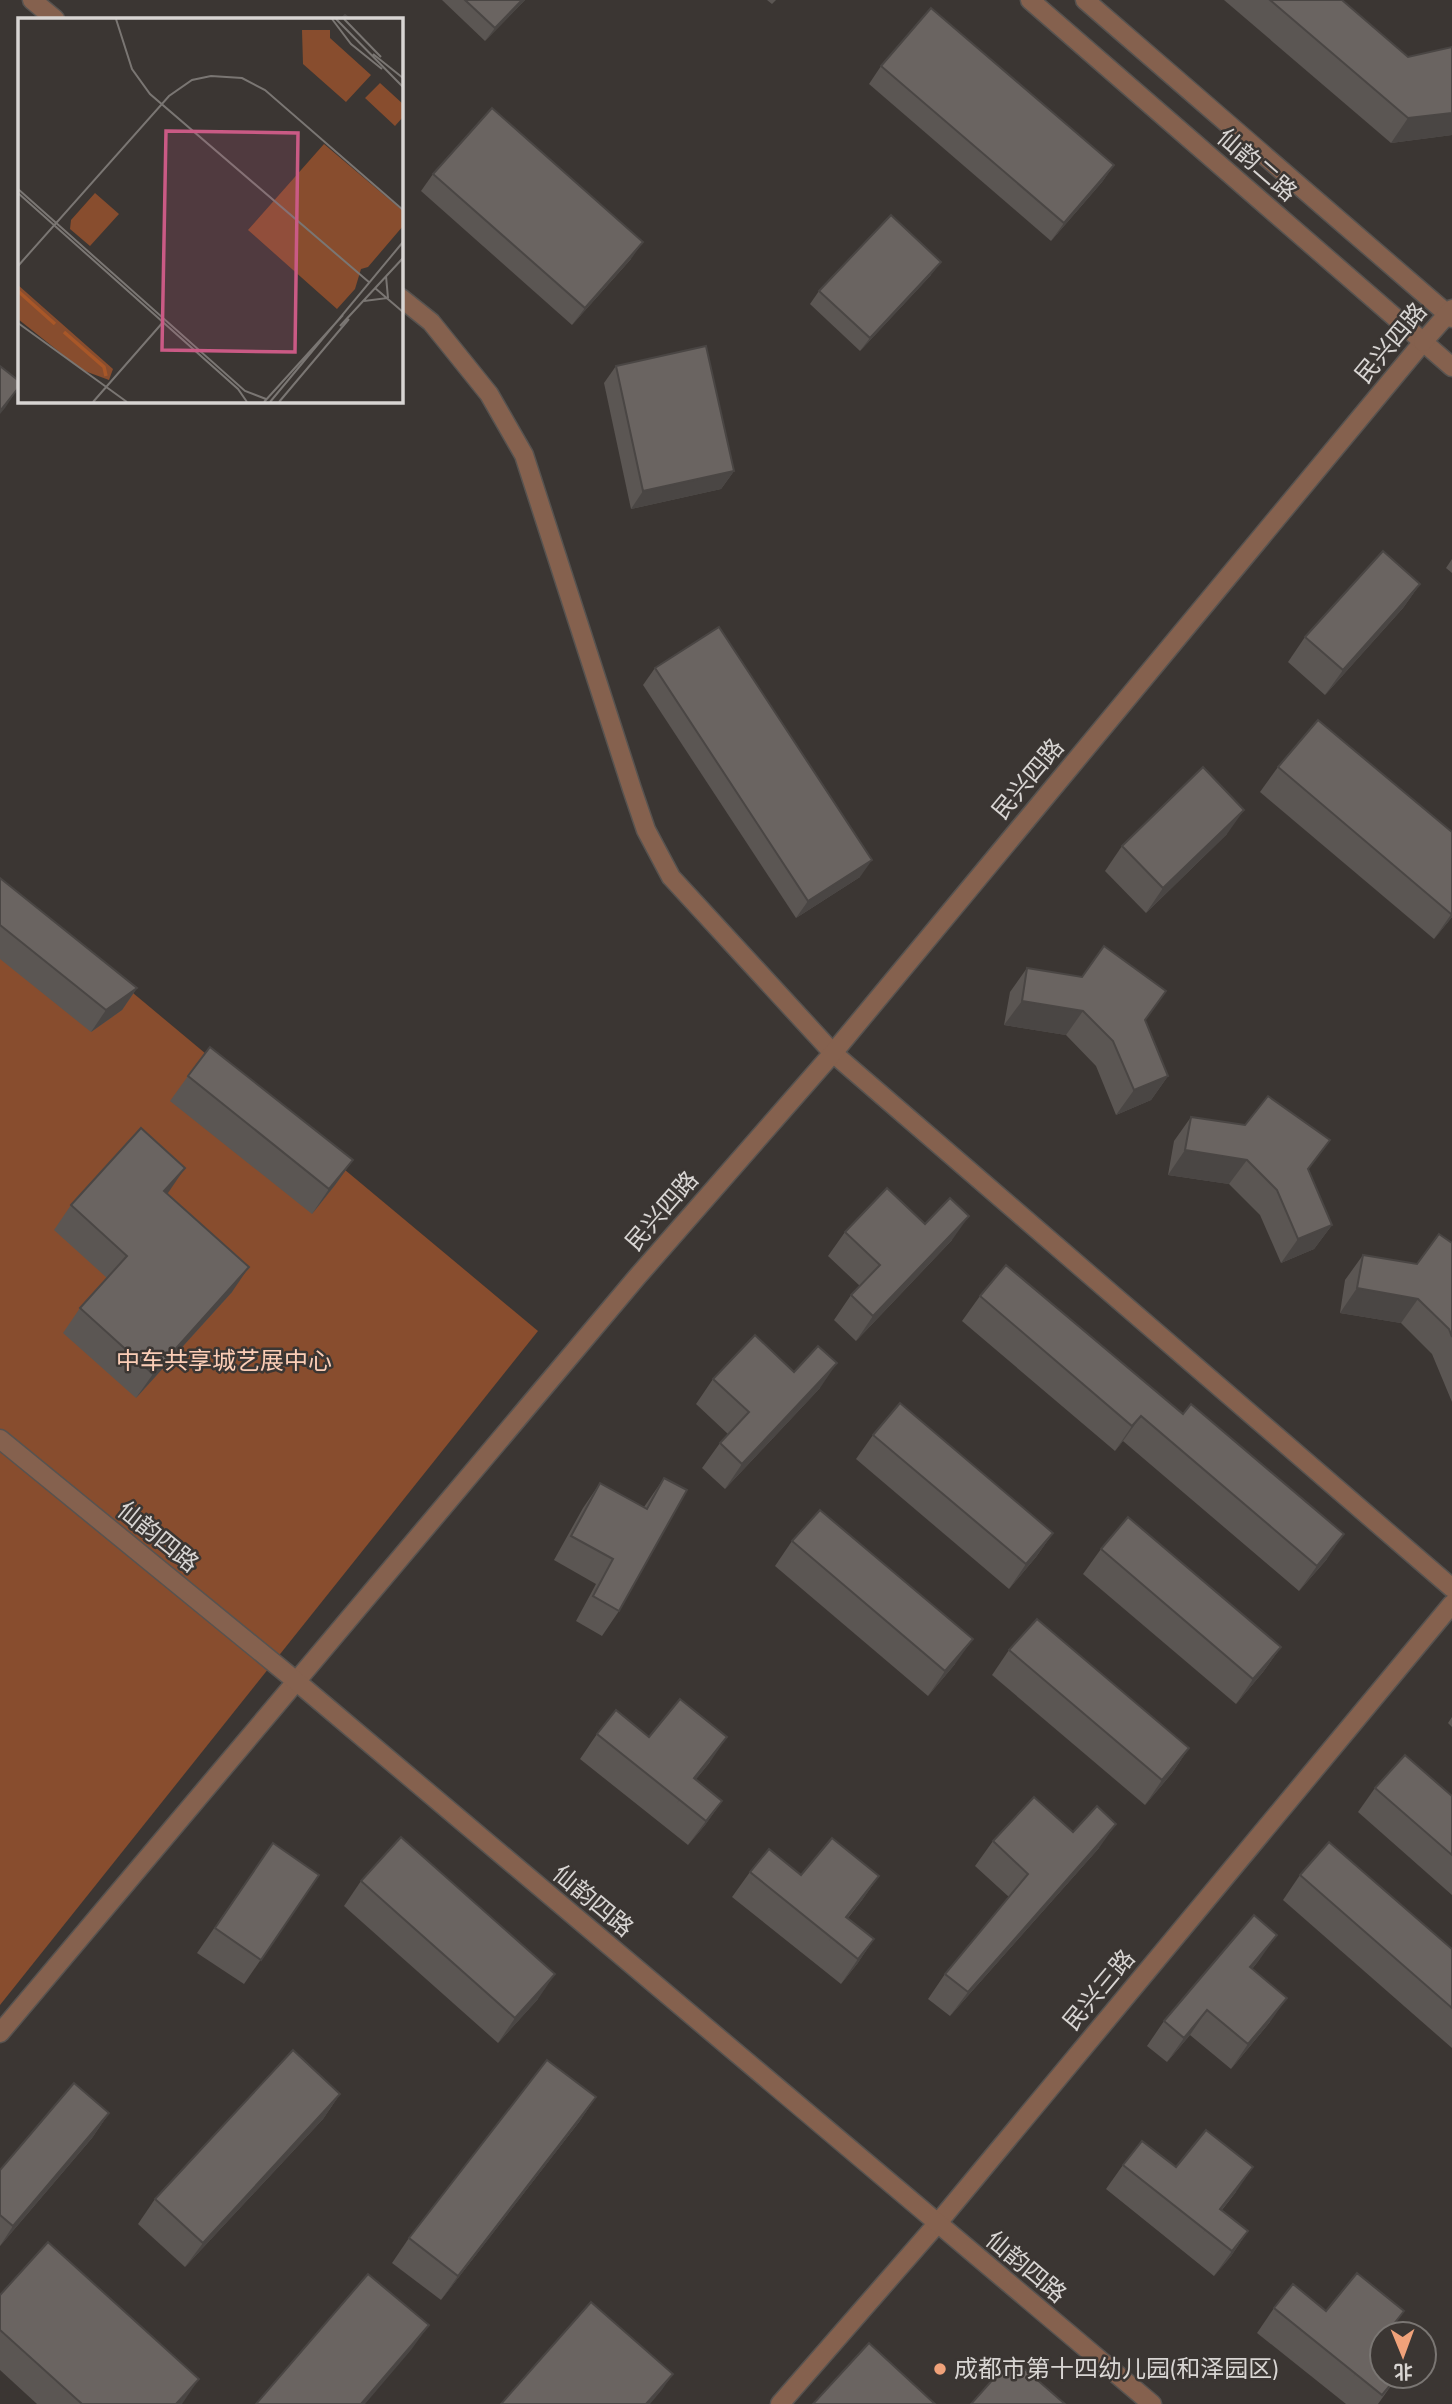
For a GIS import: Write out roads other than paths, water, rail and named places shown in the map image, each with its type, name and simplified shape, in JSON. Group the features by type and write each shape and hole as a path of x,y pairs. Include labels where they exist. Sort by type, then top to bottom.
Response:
{"street":[{"path":"32,0 54,18"},
{"name":"仙韵二路","path":"1030,0 1452,367"},
{"name":"仙韵二路","path":"1085,0 1450,314"},
{"path":"402,299 431,322 489,394 524,455 635,799 646,830 671,877 833,1053 1452,1588"},
{"name":"民兴四路","path":"0,2033 637,1277 833,1053 1423,342 1450,314"},
{"name":"仙韵四路","path":"0,1439 296,1681 1152,2404"},
{"name":"民兴三路","path":"780,2404 937,2224 1452,1604"}],"place":[{"name":"成都市第十四幼儿园(和泽园区)","path":"940,2369"}],"park label":[{"name":"中车共享城艺展中心","path":"224,1361"}]}
